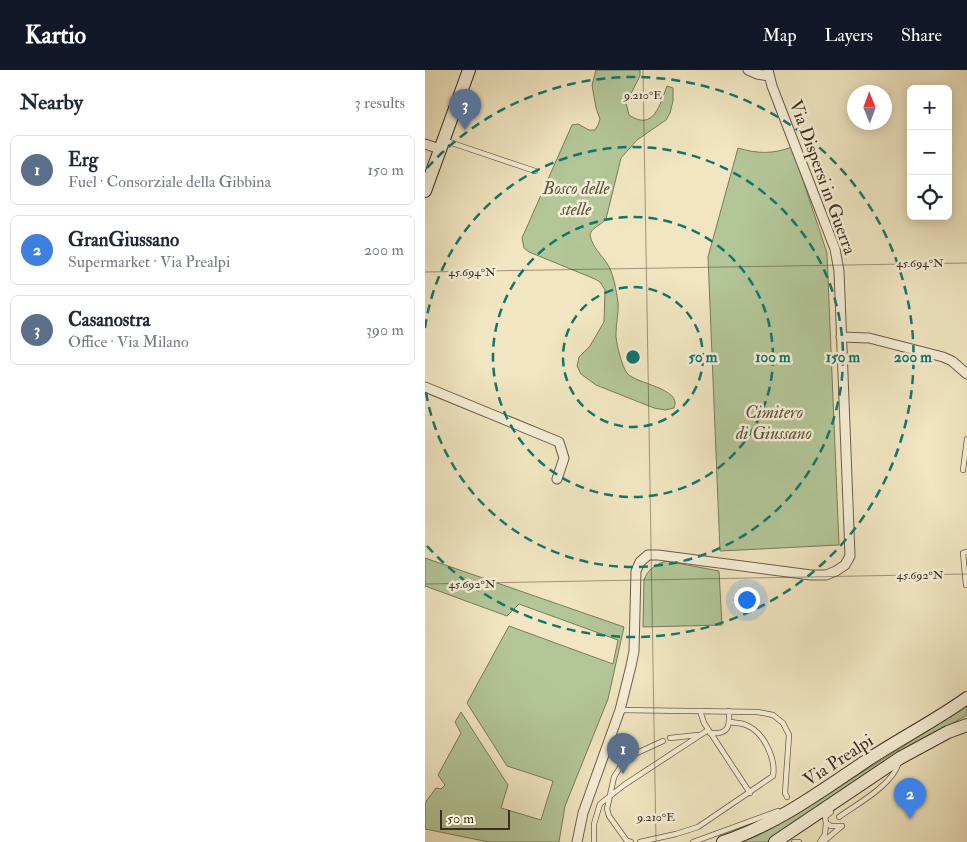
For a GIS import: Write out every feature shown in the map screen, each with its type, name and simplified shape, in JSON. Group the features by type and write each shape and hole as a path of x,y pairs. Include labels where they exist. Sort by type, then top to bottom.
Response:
{"main road":[{"path":"425,191 469,70"},
{"name":"Via Prealpi","path":"723,842 762,827 787,814 967,698"},
{"name":"Via Prealpi","path":"775,842 900,758 967,724"}],"street":[{"path":"748,70 757,74 768,73"},
{"name":"Via Dispersi in Guerra","path":"620,710 634,651 636,571 640,562 648,555 811,575 826,575 836,571 845,565 850,556 839,279 835,249 768,73"},
{"path":"425,144 442,144"},
{"path":"841,337 869,338 943,357 952,361 967,374"},
{"path":"425,386 559,442 564,458 557,479"},
{"path":"577,842 583,813 620,710"}],"lane":[{"path":"442,144 535,171"},
{"path":"963,470 967,439"},
{"path":"966,585 963,552 967,552"},
{"path":"620,710 758,712 773,715 783,723 789,735 785,793 787,797"},
{"path":"700,711 709,732 750,793"},
{"path":"670,738 709,732 719,734 727,729 730,722 729,712"},
{"path":"640,842 698,827 773,776 774,768 771,753 758,734 747,725 730,722"},
{"path":"594,842 594,824 600,804 610,795 700,734"},
{"path":"631,842 627,841 609,816 607,809 614,777 626,758 663,740"},
{"path":"839,817 879,789 898,768 900,758"},
{"path":"693,842 781,810 836,776 851,772"},
{"path":"860,792 875,775"},
{"path":"821,842 825,834 827,814 835,809"},
{"path":"821,842 842,826 831,826 826,823"},
{"path":"794,842 799,842"}],"green space":[{"name":"Bosco delle stelle","path":"596,70 640,70 640,76 626,103 629,115 638,119 645,120 655,114 667,86 673,88 673,101 666,120 637,140 621,158 606,219 592,230 590,235 595,247 606,261 615,283 618,302 616,336 623,365 627,373 632,377 665,391 672,396 675,401 674,408 665,410 654,408 596,385 581,374 577,366 579,357 590,346 604,322 605,290 600,282 595,279 529,252 524,248 522,238 572,125 578,124 589,130 595,130 598,125 600,119 592,85"},
{"name":"Cimitero di Giussano","path":"792,147 827,253 839,545 720,551 708,257 738,148 765,152"},
{"path":"425,558 624,627 608,699 565,806 559,842 489,842 425,829 425,803 436,788 441,789 445,785 438,775 461,733 455,722 461,712 508,785 501,808 541,820 553,781 507,766 467,703 509,626 613,664 618,640 519,604 507,616 425,586"},
{"path":"666,561 719,571 722,625 643,627 644,580 652,568"},
{"path":"967,706 967,715 922,741 767,842 739,842 754,837 790,818"}],"place":[{"name":"Casanostra","path":"465,130"},
{"name":"Erg","path":"623,774"},
{"name":"GranGiussano","path":"910,819"}]}
